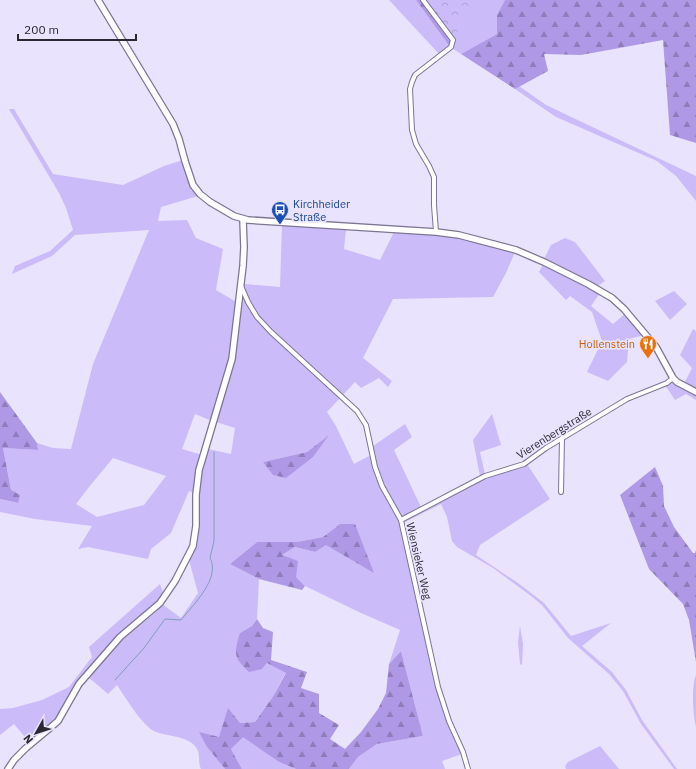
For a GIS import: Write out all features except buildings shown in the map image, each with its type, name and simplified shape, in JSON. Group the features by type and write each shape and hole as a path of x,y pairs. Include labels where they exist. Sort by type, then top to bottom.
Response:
{"main road":[{"path":"98,0 173,124 193,185 200,194 210,202 243,220 436,232 459,235 516,250 563,271 612,298 624,308 656,347 673,378 677,382 696,392"},
{"path":"8,769 22,752 58,721 79,684 120,637 160,603 175,581 193,546 196,526 196,484 232,359 242,286 244,246 243,220"}],"street":[{"path":"423,0 453,40 450,47 415,75 410,89 412,130 416,144 434,178 436,232"},
{"name":"Wiensieker Weg","path":"242,286 248,302 257,317 271,332 361,416 366,425 375,467 382,486 401,520 438,687 449,721 463,752 468,769"},
{"name":"Vierenbergstraße","path":"401,520 485,476 524,464 546,448 627,399 667,383 673,378"},
{"path":"561,492 562,438"}],"green space":[{"path":"389,0 416,0 450,47 440,55"},
{"path":"416,0 421,0 451,41 450,47"},
{"path":"423,0 481,0 461,23 456,41"},
{"path":"425,0 505,0 497,15 497,34 461,54 452,48"},
{"path":"505,0 696,0 696,143 670,135 663,40 581,55 544,54 548,71 515,89 461,54 497,34 497,15"},
{"path":"519,86 546,105 696,176 696,201 676,176 657,161 556,117 515,89"},
{"path":"9,109 14,109 53,174 123,185 164,166 183,160 198,196 161,207 158,221 187,220 196,238 223,249 216,290 238,303 230,359 212,421 195,414 182,449 202,455 194,493 189,491 171,533 151,549 148,559 88,547 78,549 92,526 35,519 0,512 0,499 17,503 11,490 3,448 38,450 37,443 53,448 71,449 93,364 149,230 75,235 52,256 12,274 15,266 50,251 73,230 66,208 59,193","holes":["113,458 166,476 144,505 97,517 76,504"]},
{"path":"282,225 346,230 344,249 380,260 394,232 436,234 480,242 515,252 493,297 393,299 363,358 392,381 388,387 379,378 361,388 355,382 327,412 336,426 354,464 371,455 374,466 400,521 437,687 462,754 442,761 445,769 349,769 358,757 377,744 423,736 401,651 389,664 400,630 305,586 296,577 282,555 295,547 315,552 340,524 323,537 297,542 257,542 230,564 259,579 257,619 252,626 240,633 262,669 267,663 286,672 274,695 255,722 240,723 207,747 225,769 201,769 198,751 195,746 185,739 159,733 149,728 139,717 117,685 108,694 87,676 120,641 155,613 162,604 181,618 198,593 189,560 194,547 198,484 208,449 231,454 235,428 216,422 234,360 245,284 280,287","holes":["328,436 286,478 263,462 307,452"]},
{"path":"565,238 575,242 605,281 596,287 544,259 551,245"},
{"path":"543,264 600,293 591,306 613,324 626,313 644,335 629,339 627,362 608,381 587,372 602,341 592,312 570,296 566,300 539,272"},
{"path":"674,291 687,304 670,320 655,301"},
{"path":"693,329 696,331 696,391 684,384 692,368 680,355"},
{"path":"673,381 696,394 696,400 686,394 675,400 665,385"},
{"path":"0,392 37,443 38,450 3,448 11,490 20,495 18,503 0,499"},
{"path":"492,414 501,445 480,452 485,474 527,464 550,499 480,545 476,555 518,583 544,603 571,636 611,623 582,646 612,672 626,690 642,720 677,769 674,769 641,724 623,691 609,674 568,638 542,605 493,568 457,547 452,541 447,517 441,504 403,523 384,486 377,468 373,446 405,424 412,437 394,450 421,507 480,476 473,440"},
{"path":"329,435 313,457 286,478 273,475 263,462 307,452"},
{"path":"655,467 663,486 664,506 674,527 693,553 695,553 696,550 696,662 689,620 683,604 649,569 620,495"},
{"path":"340,524 355,524 374,573 326,545 315,552 295,547 282,555 298,561 296,577 305,586 302,590 259,579 230,564 257,542 297,542 323,537"},
{"path":"160,584 164,595 112,642 77,684 56,720 30,743 14,724 0,735 0,709 13,708 42,700 69,687 92,657 89,647"},
{"path":"257,619 263,628 273,632 271,660 307,672 301,688 319,694 319,713 339,725 330,739 345,749 361,732 378,709 386,693 389,664 401,651 423,736 377,744 358,757 349,769 296,769 279,762 243,737 231,749 242,769 225,769 207,747 199,732 219,737 228,708 240,723 255,722 274,695 286,673 267,663 262,669 249,672 240,663 236,655 236,651 240,633 252,626"},
{"path":"520,626 523,644 522,665 520,664 518,642"},
{"path":"696,675 696,727 693,686"},
{"path":"243,736 279,762 296,769 242,769 231,749"},
{"path":"600,746 619,769 566,769 565,766 568,762"}],"waterway":[{"path":"115,680 144,648 165,619 181,620 204,591 209,582 212,574 210,558 214,541 214,452"}],"place":[{"name":"Kirchheider Straße","path":"280,225"},
{"name":"Hollenstein","path":"648,359"}]}
